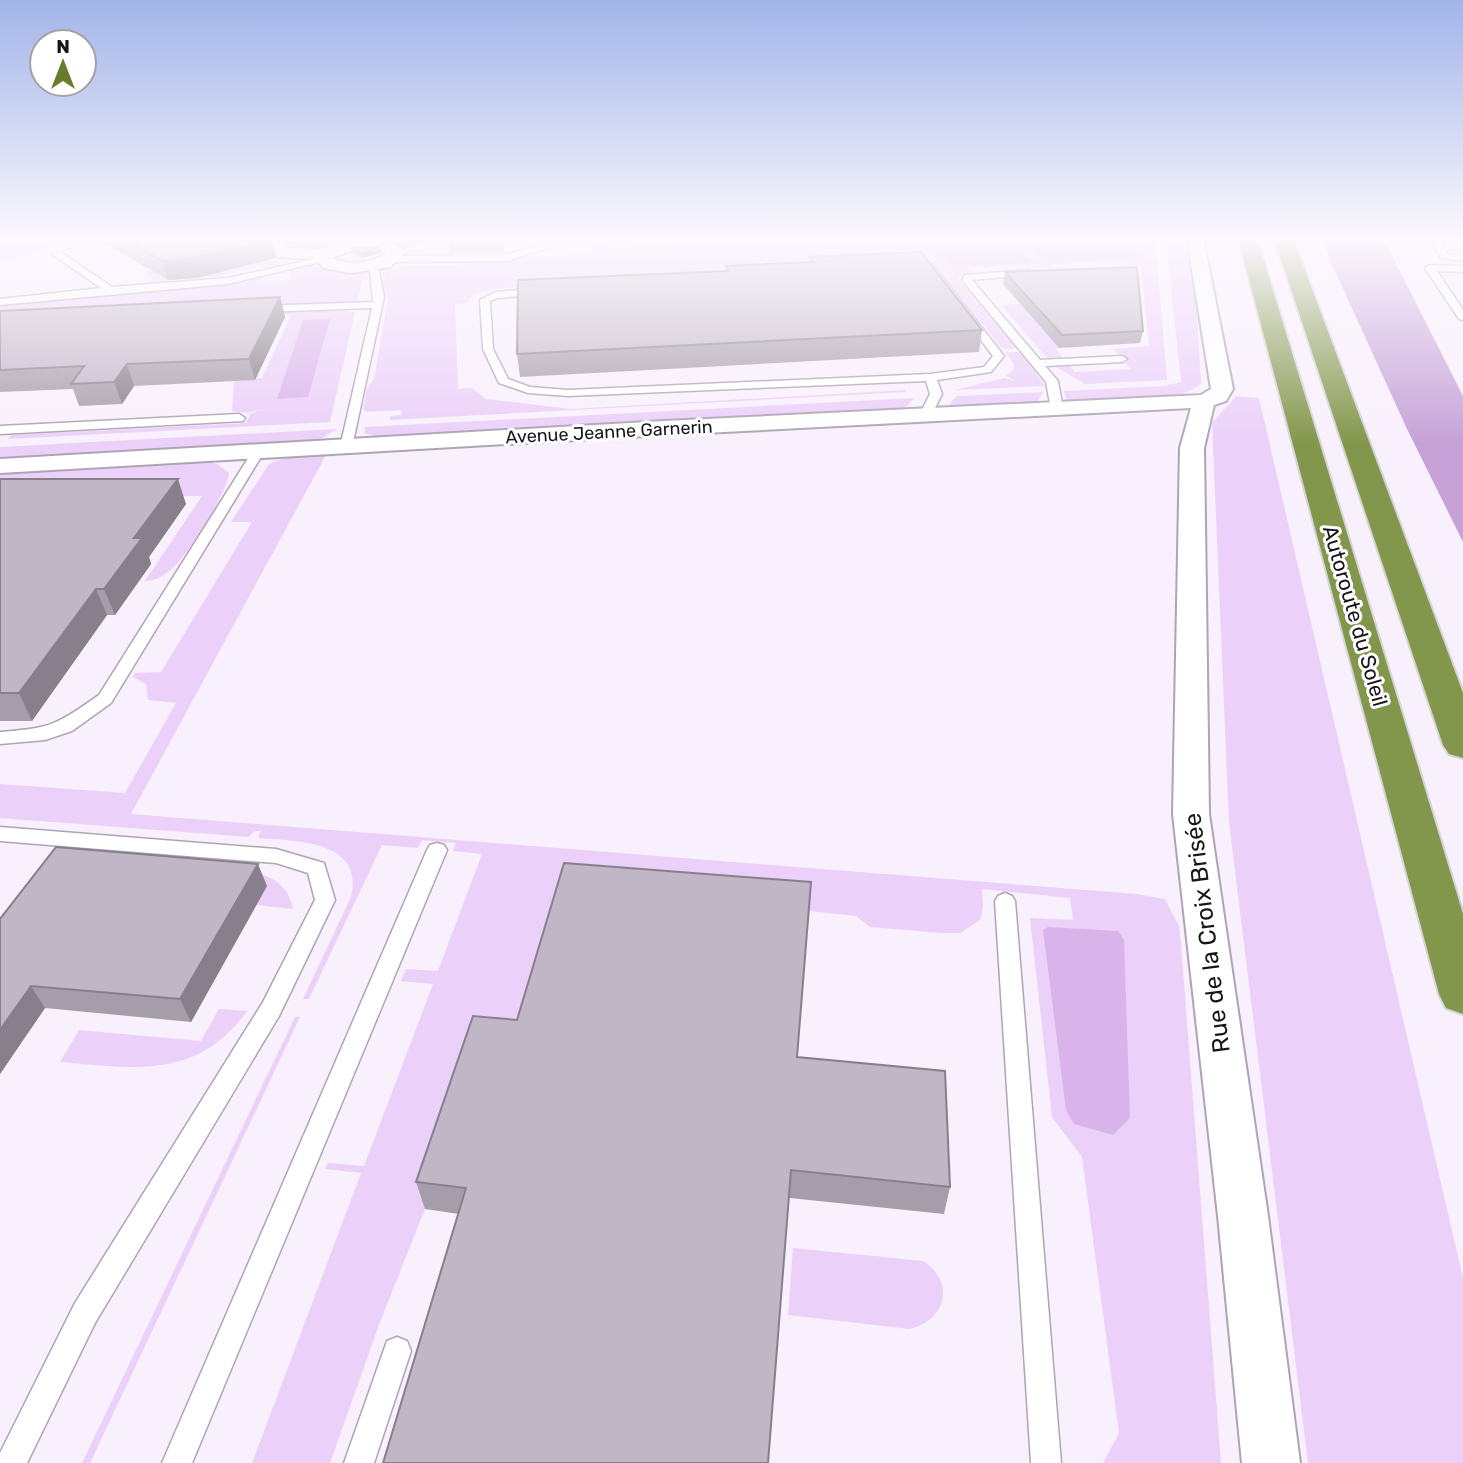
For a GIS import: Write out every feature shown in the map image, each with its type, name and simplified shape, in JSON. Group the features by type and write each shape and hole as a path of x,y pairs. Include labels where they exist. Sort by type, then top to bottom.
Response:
{"highway":[{"name":"Autoroute du Soleil","path":"1266,306 1463,994"},
{"path":"1307,306 1463,745"}],"street":[{"name":"Rue de la Croix Brisée","path":"1207,306 1222,389 1211,399 1192,449 1191,814 1243,1216 1270,1463"},
{"name":"Avenue Jeanne Garnerin","path":"0,466 1211,399"}],"lane":[{"path":"247,310 344,306"},
{"path":"346,447 377,306"},
{"path":"485,306 488,349 503,381 528,390 568,393 930,377 987,370 999,356 960,306"},
{"path":"989,306 1052,381 1057,408"},
{"path":"1037,363 1122,359"},
{"path":"926,415 936,394 930,377"},
{"path":"0,430 239,418"},
{"path":"0,738 45,734 66,727 105,699 258,452"},
{"path":"0,834 276,856 317,868 325,900 271,1009 85,1312 10,1463"},
{"path":"177,1463 437,849"},
{"path":"1004,901 1046,1463"},
{"path":"359,1463 397,1351"}],"shaded area":[{"path":"0,306 295,306 0,324"},
{"path":"387,306 455,306 458,389 472,388 486,399 571,409 906,392 390,420 390,416 401,415 402,410 367,412 363,409 367,389 374,379"},
{"path":"968,306 981,306 1017,349 1003,349"},
{"path":"1002,306 1073,306 1059,348 1055,348 1063,358 1048,359"},
{"path":"1145,306 1161,306 1167,380 1085,384 1054,366 1070,366 1075,372 1131,369 1125,363 1129,361 1112,349 1149,346"},
{"path":"1173,306 1196,306 1201,384 1173,396 1118,401 1067,402 1064,391 1165,386 1181,382"},
{"path":"1351,306 1418,306 1463,396 1463,542 1407,429"},
{"path":"317,309 355,312 330,422 8,439 11,435 246,423 250,414 265,408 248,413 232,411 234,381 262,378 291,315 72,323"},
{"path":"330,319 308,397 277,399 303,320"},
{"path":"1005,352 1020,352 1045,386 955,390 1004,378 1015,381 1006,376 1013,370 1014,364"},
{"path":"1043,392 1037,403 947,408 956,396"},
{"path":"1236,396 1259,398 1463,1278 1463,1463 1308,1463 1229,822 1212,423"},
{"path":"914,398 906,407 896,410 399,439 364,433 365,427"},
{"path":"337,429 322,438 299,444 0,460 0,447"},
{"path":"326,455 131,814 1136,894 1165,899 1179,926 1181,944 1221,1463 1103,1463 1119,1433 1082,1157 1052,1117 1030,918 1073,920 1070,898 982,889 983,907 980,920 960,933 870,927 856,916 810,911 523,1049 425,1209 380,1322 330,1463 252,1463 361,1173 325,1169 328,1163 364,1166 433,984 401,981 406,969 438,971 482,854 453,851 456,843 422,840 418,848 382,845 309,999 303,999 351,897 353,878 348,864 337,854 307,843 258,838 261,831 254,831 249,837 0,818 0,784 125,793 176,703 148,700 146,684 133,677 135,673 161,672 252,522 231,522 269,464 290,456"},
{"path":"204,461 217,464 229,473 222,494 181,560 164,575 149,581 145,581 202,496 0,497 0,473"},
{"path":"251,871 266,876 284,888 293,909 256,905 266,887"},
{"path":"1048,927 1118,931 1124,940 1130,1118 1113,1135 1074,1124 1066,1110 1043,930"},
{"path":"219,1009 247,1011 228,1034 207,1049 185,1059 138,1067 60,1062 79,1030 201,1041"},
{"path":"295,1017 300,1017 90,1463 82,1463"},
{"path":"793,1248 923,1261 940,1279 942,1300 931,1318 922,1325 909,1329 788,1315"}],"building":[{"path":"95,306 275,306 249,359 127,364 114,382 71,384 84,366 0,370 0,311"},
{"path":"518,306 963,306 982,330 517,354"},
{"path":"1036,306 1141,306 1143,331 1062,335"},
{"path":"0,479 178,479 134,538 142,538 104,589 96,589 19,693 0,693"},
{"path":"56,847 258,864 180,999 31,986 0,1030 0,919"},
{"path":"564,863 811,882 797,1057 945,1071 950,1187 791,1170 768,1463 383,1463 466,1188 416,1182 473,1016 517,1020"}]}
